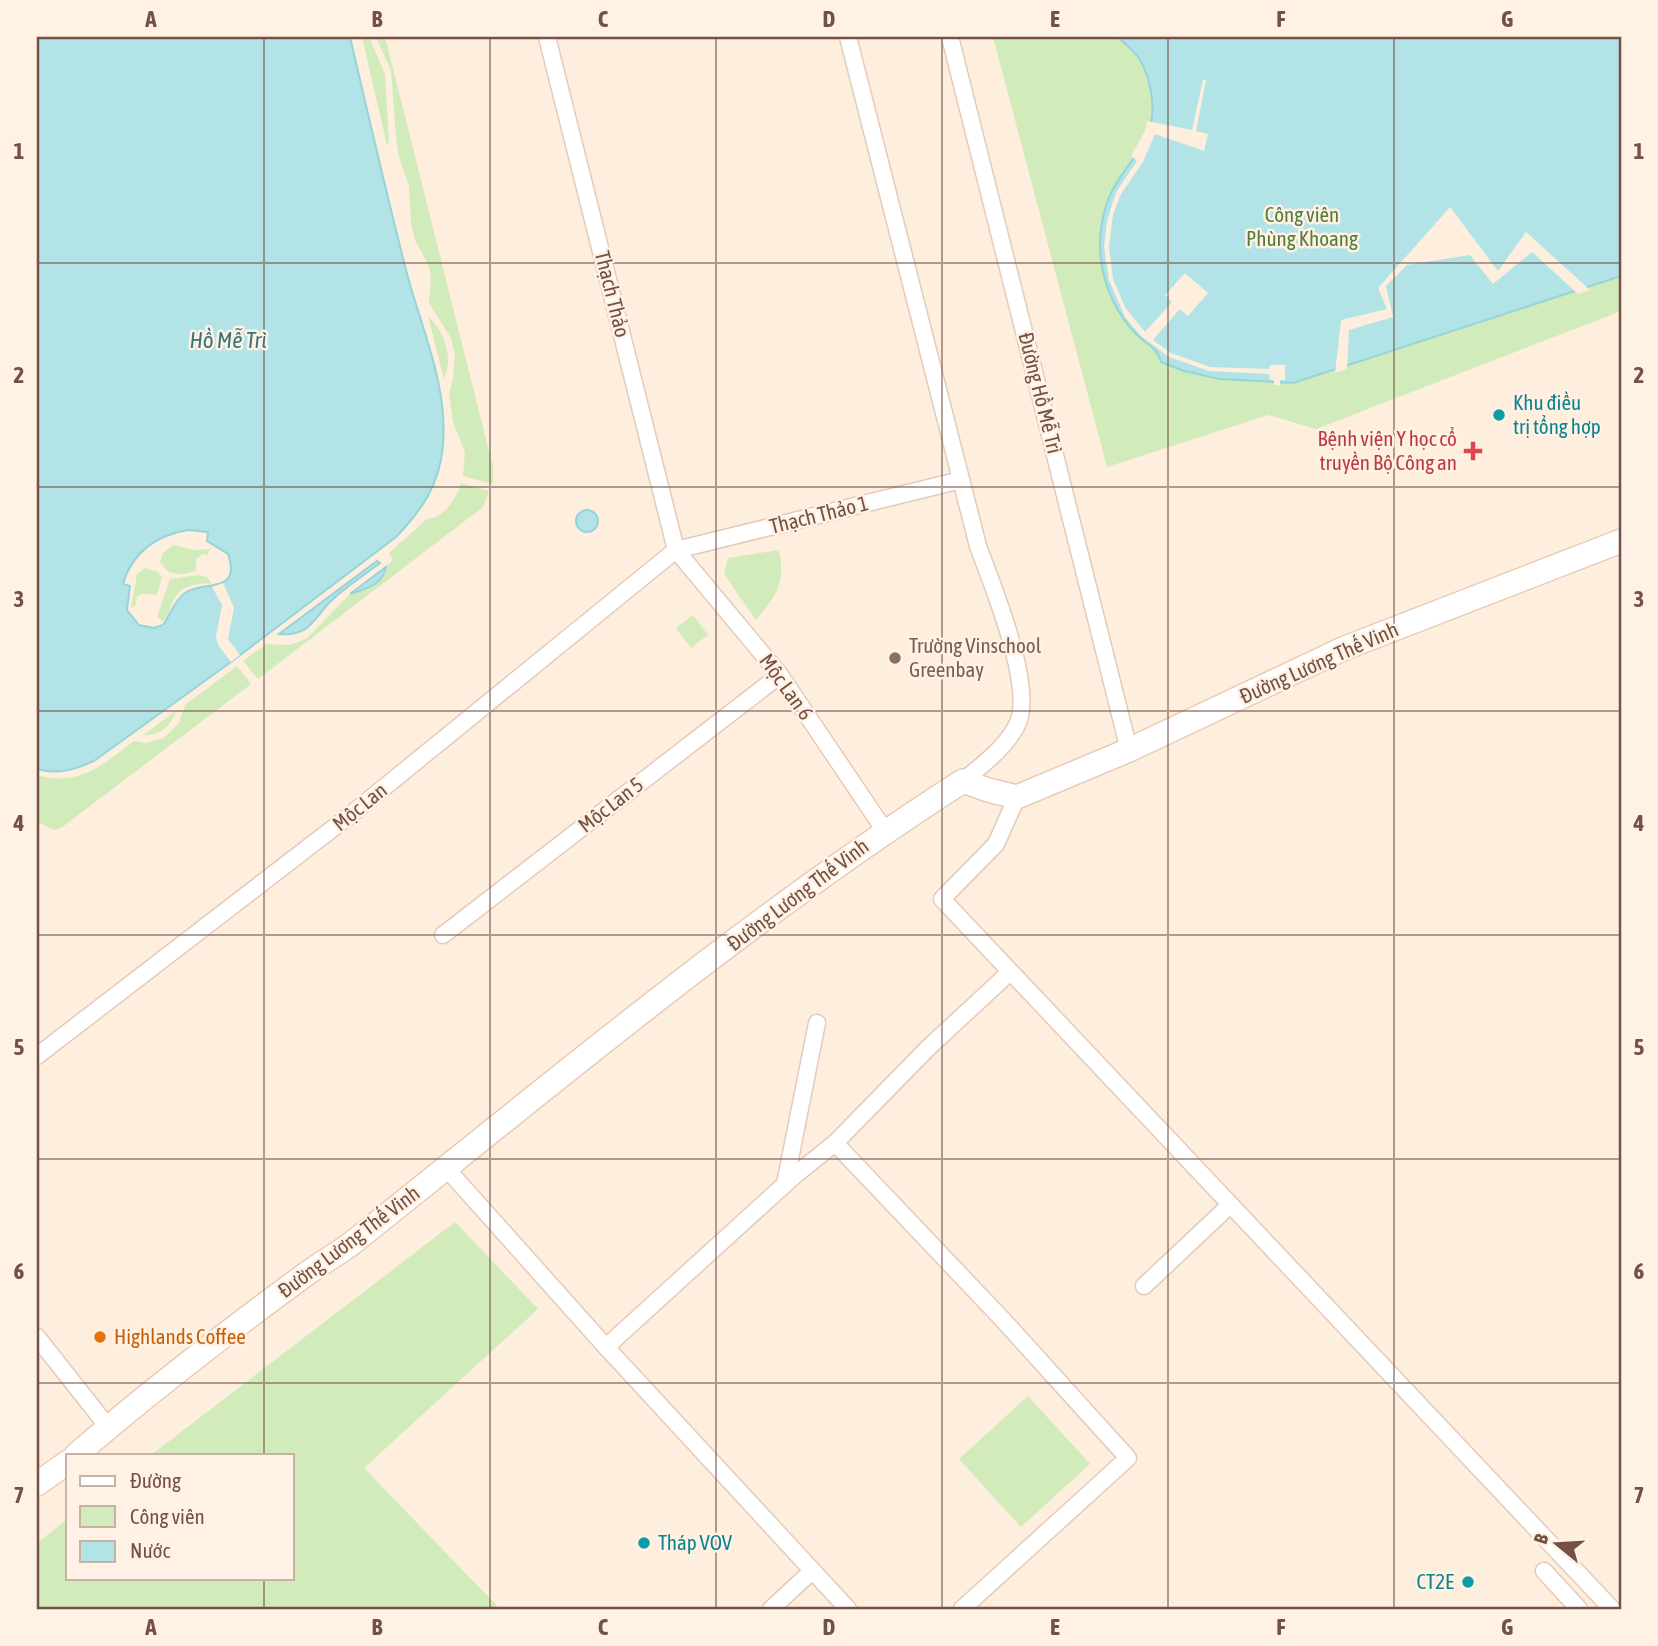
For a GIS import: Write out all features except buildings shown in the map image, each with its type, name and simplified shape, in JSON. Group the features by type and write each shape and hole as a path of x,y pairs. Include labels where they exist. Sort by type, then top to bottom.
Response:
{"street":[{"name":"Thạch Thảo","path":"547,37 676,550"},
{"path":"848,37 978,546 1006,626 1023,690 1018,725 1003,746 963,781 1017,797 996,845 942,899 1612,1609"},
{"name":"Đường Hồ Mễ Trì","path":"950,37 1129,750"},
{"name":"Thạch Thảo 1","path":"676,550 961,480"},
{"name":"Đường Lương Thế Vinh","path":"1017,797 1129,750 1345,648 1621,541"},
{"name":"Mộc Lan 6","path":"676,550 780,674 885,831"},
{"name":"Mộc Lan","path":"37,1056 349,816 676,550"},
{"name":"Mộc Lan 5","path":"443,935 780,674"},
{"name":"Đường Lương Thế Vinh","path":"77,1454 108,1427 307,1273 345,1249 565,1071 885,831 963,781"},
{"path":"607,1347 785,1184 835,1143 928,1048 1010,972"},
{"path":"785,1184 817,1023"},
{"path":"835,1143 1004,1321 1128,1458 962,1609"},
{"path":"446,1168 848,1609"},
{"path":"1144,1286 1230,1205"},
{"path":"37,1337 108,1427"},
{"path":"37,1484 66,1463"},
{"path":"771,1609 812,1571"},
{"path":"1544,1571 1579,1609"}],"green space":[{"path":"362,37 369,37 385,74 387,145"},
{"path":"376,37 385,37 493,467 493,484 463,476 465,452 453,422 449,394 455,355 451,338 429,303 431,276 428,264 415,240 411,223 409,186 399,157 396,137 391,71"},
{"name":"Công viên Phùng Khoang","path":"993,37 1621,37 1621,311 1316,429 1268,415 1107,467"},
{"path":"428,316 439,329 446,345 448,362 444,379"},
{"path":"461,483 489,491 483,507 258,679 243,661 266,644 290,645 306,639 350,594 364,590 386,572 386,567 393,560 389,553 427,519 444,511 453,501"},
{"path":"173,545 195,550 210,549 207,555 203,554 196,559 196,571 175,574 160,562 163,553"},
{"path":"779,550 781,572 778,588 756,620 724,574 728,558"},
{"path":"145,568 158,572 162,578 157,594 140,595 135,606 131,608 137,574"},
{"path":"199,575 207,577 212,584 202,583 183,589 174,599 163,621 157,617 170,579"},
{"path":"693,615 708,635 691,648 676,628"},
{"path":"237,666 251,684 61,828 54,830 37,822 37,775 52,778 78,776 90,772 134,741 146,743 164,738 179,723 185,705"},
{"path":"176,711 164,729 155,734 143,735"},
{"path":"455,1222 538,1309 364,1468 500,1609 37,1609 37,1543 66,1521 66,1580 294,1580 294,1454 152,1454"},
{"path":"1028,1396 1090,1464 1021,1527 959,1459"}],"water":[{"name":"Hồ Mễ Trì","path":"37,37 350,37 406,270 437,378 443,445 434,484 422,506 396,537 231,662 94,761 66,771 37,769","holes":["177,532 208,532 207,541 228,554 230,576 218,584 185,593 163,625 154,628 139,625 127,610 130,586 123,584 139,554 156,541"]},
{"name":"Công viên Phùng Khoang","path":"1118,37 1621,37 1621,276 1293,383 1220,379 1184,371 1161,362 1154,350 1137,335 1118,310 1105,280 1101,259 1100,243 1106,207 1116,184 1145,140 1152,115 1152,95 1144,68 1135,54"},
{"path":"583,510 591,510 598,517 598,525 591,532 583,532 576,525 576,517"},
{"path":"377,561 380,563 338,595 305,629 279,634"},
{"path":"386,567 377,582 350,594"}],"pier":[{"path":"1203,80 1206,80 1196,131 1208,134 1204,151 1155,134 1143,162 1121,194 1113,215 1109,246 1113,279 1125,307 1145,332 1172,302 1165,295 1185,273 1208,293 1188,316 1180,309 1153,340 1171,353 1210,367 1269,369 1270,365 1285,365 1285,380 1280,380 1280,385 1274,385 1269,374 1209,371 1169,357 1141,336 1125,317 1109,280 1104,246 1107,221 1116,192 1137,161 1131,156 1146,129 1147,121 1192,130"},
{"path":"1450,207 1498,271 1526,232 1590,290 1578,294 1532,252 1493,284 1470,255 1407,265 1386,286 1393,317 1349,330 1347,369 1335,373 1341,320 1387,309 1378,288"},
{"path":"223,583 234,608 228,639 240,655 231,662 218,645 216,636 222,605 212,587"}],"place":[{"name":"Khu điều trị tổng hợp","path":"1499,415"},
{"name":"Bệnh viện Y học cổ truyền Bộ Công an","path":"1473,451"},
{"name":"Trường Vinschool Greenbay","path":"895,658"},
{"name":"Highlands Coffee","path":"100,1337"},
{"name":"Tháp VOV","path":"644,1543"},
{"name":"CT2E","path":"1468,1582"}]}
